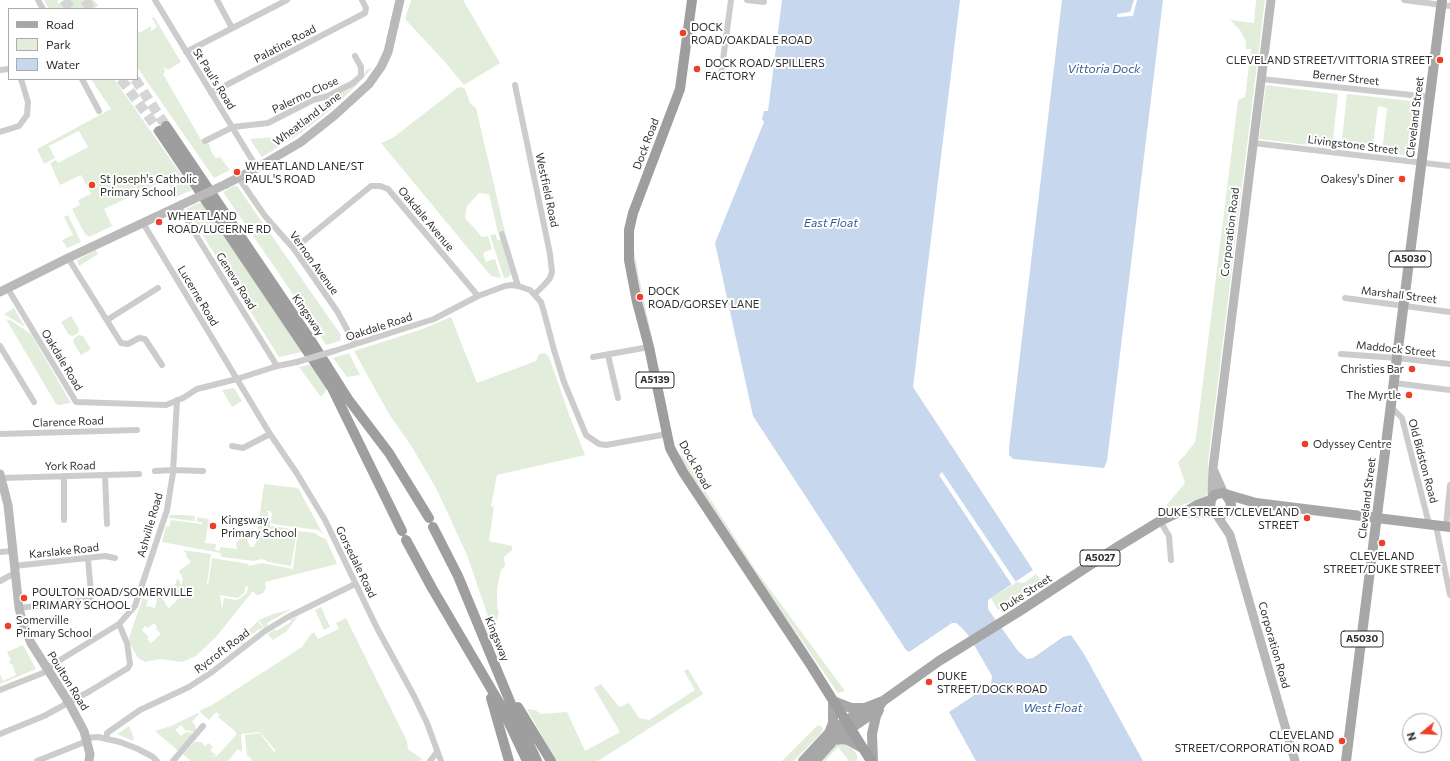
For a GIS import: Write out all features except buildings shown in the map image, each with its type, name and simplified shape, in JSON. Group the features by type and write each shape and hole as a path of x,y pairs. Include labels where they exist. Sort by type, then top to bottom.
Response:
{"highway":[{"name":"Dock Road","path":"692,0 680,89 633,213 629,230 629,260 637,302 649,347 666,434 670,448 683,472 872,761"},
{"name":"Kingsway","path":"527,761 500,704 404,536 332,388 162,128 310,339 348,399 388,453 431,523 458,576 497,671 537,761"},
{"path":"497,671 551,761"},
{"path":"484,678 496,715 508,761"}],"main road":[{"name":"Wheatland Lane","path":"4,290 68,258 226,184 257,168 306,138 335,115 369,84 382,67 388,52 400,0"},
{"name":"Corporation Road","path":"1211,499 1213,468 1271,0"},
{"name":"Cleveland Street","path":"1346,761 1430,97 1444,3"},
{"name":"Corporation Road","path":"1213,468 1225,495"},
{"name":"Poulton Road","path":"1,476 4,506 13,551 19,608 23,624 31,643 69,703 84,731 90,754 89,761"},
{"path":"1256,503 1229,509 1223,514 1215,513 1210,507 1211,499 1217,494 1256,503 1440,526"},
{"path":"1225,495 1230,501 1229,509"},
{"name":"Duke Street","path":"1185,512 1211,499"},
{"name":"Corporation Road","path":"1229,509 1230,535 1296,761"},
{"name":"Duke Street","path":"848,724 869,716 883,701 939,661 1160,521 1178,513 1215,513"},
{"name":"Corporation Road","path":"1215,513 1230,535"},
{"path":"864,749 848,740 832,737 833,701 851,708 865,708"},
{"path":"872,761 872,734 876,716 883,701"},
{"name":"Duke Street","path":"848,724 865,708 883,701"},
{"name":"A5027","path":"803,761 848,724"},
{"name":"A5027","path":"815,761 832,737"}],"street":[{"name":"St Paul's Road","path":"155,0 257,168"},
{"path":"217,0 232,28"},
{"path":"186,52 287,0"},
{"name":"Palatine Road","path":"211,93 365,13 367,11 362,0"},
{"path":"721,75 731,0"},
{"path":"747,0 764,2"},
{"path":"1404,0 1444,3"},
{"name":"Palermo Close","path":"233,127 268,123 313,100 328,96 352,83 360,76 361,67 355,56"},
{"path":"0,132 18,126 27,116 29,107 21,80"},
{"path":"83,80 99,111"},
{"name":"Berner Street","path":"1261,80 1430,97"},
{"name":"Westfield Road","path":"515,85 552,272 550,278 535,294"},
{"path":"206,141 233,127"},
{"name":"Livingstone Street","path":"1253,143 1450,166"},
{"name":"Vernon Avenue","path":"238,177 265,216 294,249 337,310 355,344"},
{"name":"Oakdale Avenue","path":"294,249 371,186 388,188 478,296"},
{"name":"Geneva Road","path":"179,206 277,366"},
{"name":"Lucerne Road","path":"142,223 237,379"},
{"path":"502,234 518,286 530,290 541,302 564,382 586,435 599,444 606,445 666,434"},
{"path":"68,258 121,343 128,344 139,338 145,339 162,365"},
{"name":"Oakdale Road","path":"4,290 76,402 166,405 197,390 334,351 434,319 478,296 504,286 518,286"},
{"path":"107,320 158,288"},
{"name":"Marshall Street","path":"1345,298 1450,312"},
{"path":"0,346 34,402"},
{"path":"593,357 649,347"},
{"name":"Maddock Street","path":"1340,354 1450,364"},
{"path":"608,355 618,398"},
{"name":"Gorsedale Road","path":"237,379 325,520 377,628 427,723 441,761"},
{"path":"1394,383 1450,390"},
{"name":"Ashville Road","path":"0,690 47,670 119,624 135,606 166,512 173,470 177,400"},
{"name":"Old Bidston Road","path":"1391,407 1402,418 1440,526 1450,595"},
{"name":"Clarence Road","path":"0,434 138,430"},
{"path":"232,446 243,448 270,434"},
{"path":"155,471 203,471"},
{"name":"York Road","path":"1,476 139,474"},
{"path":"105,475 107,524"},
{"path":"64,476 64,520"},
{"path":"1440,526 1450,486"},
{"path":"1160,521 1169,536 1171,560"},
{"path":"0,552 13,551"},
{"name":"Karslake Road","path":"14,569 105,556 115,558"},
{"path":"19,608 88,600 91,593 88,559"},
{"path":"0,581 14,569"},
{"name":"Rycroft Road","path":"107,738 107,733 140,710 189,687 212,672 265,631 288,617 355,584"},
{"path":"0,734 44,716 128,668 130,664 127,643 119,624"},
{"path":"173,761 203,726"},
{"path":"37,761 87,739 98,737 107,738 138,748 157,761"},
{"path":"430,761 437,752"}],"green space":[{"path":"44,0 58,0 58,3 64,4 69,0 94,0 98,6 95,8 48,8"},
{"path":"411,0 463,0 500,63 464,85 405,19"},
{"path":"1256,0 1265,0 1208,462 1208,491 1205,497 1168,510 1166,506 1185,483 1178,462 1195,442 1238,100 1245,97 1251,49 1246,49 1246,42 1240,30 1230,20 1254,23"},
{"path":"154,17 181,62 168,70 164,67 165,72 163,74 200,138 205,143 209,144 212,153 216,158 220,157 230,170 214,178 138,68 138,32 139,33 151,26 151,31 157,27 152,18"},
{"path":"372,68 353,89 319,119 296,136 262,157 261,156 250,139 282,136 291,131 309,117 316,107 352,86 362,77 366,70"},
{"path":"92,80 115,80 192,190 176,197 166,180 104,209 112,226 89,237 87,235 86,236 72,209 80,205 78,200 91,194 81,175 60,185 50,163 56,160 58,163 88,147 79,131 49,146 55,158 44,164 37,149 111,109"},
{"path":"1266,85 1338,94 1332,148 1259,139"},
{"path":"461,87 465,89 470,103 476,108 505,232 498,233 489,194 479,193 467,206 465,218 482,237 488,236 492,249 483,253 486,262 495,259 501,278 491,276 381,143 394,137 457,88"},
{"path":"1347,94 1420,102 1414,156 1382,153 1387,108 1378,106 1372,152 1341,148"},
{"path":"237,186 341,335 340,341 326,345 223,192"},
{"path":"201,202 302,352 279,357 187,210 188,208"},
{"path":"638,213 634,232 634,250 669,417 667,417 631,250 632,231"},
{"path":"68,215 81,242 67,248 62,240 73,235 64,217"},
{"path":"496,234 497,240 501,240 511,274 509,277 504,278 490,235"},
{"path":"96,250 98,254 79,266 77,260"},
{"path":"14,308 25,327 4,314"},
{"path":"71,316 79,329 78,333 73,336 69,335 61,322"},
{"path":"451,317 477,383 536,361 539,354 545,353 549,357 585,455 497,475 491,506 494,507 489,541 512,546 512,550 504,557 505,566 501,570 497,589 497,606 499,613 493,631 467,555 437,490 412,447 389,414 354,351 420,330"},
{"path":"6,319 12,321 31,334 71,403 56,404"},
{"path":"79,335 83,336 91,349 81,355 73,342 74,338"},
{"path":"349,353 360,375 347,377 333,358"},
{"path":"311,364 327,389 321,397 299,367"},
{"path":"234,388 242,401 232,407 222,390"},
{"path":"682,455 755,569 845,691 838,693 753,570 679,456"},
{"path":"264,484 298,488 323,534 318,530 273,524 271,522 272,513 267,511 270,527 272,526 297,530 291,566 268,562 261,559 254,561 222,557 220,553 162,542 166,526 169,527 171,520 202,524 202,522 197,522 197,517 209,519 205,543 216,544 215,550 220,551 220,547 237,549 236,542 239,541 239,537 247,539 250,547 253,547 256,543"},
{"path":"170,515 195,516 194,521 169,518"},
{"path":"298,531 315,533 326,539 337,564 265,582 266,589 262,594 256,595 253,591 216,637 196,656 182,662 160,659 145,662 138,658 130,644 129,638 147,585 144,599 148,600 146,606 155,608 158,595 169,608 178,599 173,590 177,579 181,585 183,579 179,571 191,562 183,550 211,554 208,585 212,558 249,564 248,566 262,563 293,569","holes":["245,586 248,587 247,593 235,600 224,598 222,609 220,595 238,598 245,592","154,623 157,627 156,629 161,634 151,643 147,639 149,637 142,630 145,626 148,628"]},
{"path":"1036,574 1043,584 1012,605 1005,605 998,610 991,598 1017,582 1024,583"},
{"path":"321,607 330,627 324,630 315,610"},
{"path":"292,609 267,623 268,625 264,628 259,620 273,614"},
{"path":"298,616 287,631 273,640 268,634 291,622 290,620"},
{"path":"346,618 407,741 408,749 422,759 420,761 251,761 251,758 247,755 245,735 260,733 274,752 276,751 260,732 241,734 242,752 238,749 228,761 191,761 183,754 194,742 201,742 205,746 209,743 213,747 210,750 216,755 208,757 217,756 236,735 236,732 218,717 220,715 216,712 209,720 199,711 212,705 302,647 314,632 318,639 339,629 336,623"},
{"path":"258,621 263,628 260,630 259,629 244,640 245,642 238,647 237,646 248,631"},
{"path":"23,645 36,669 0,684 0,674 3,681 16,675 12,664 10,664 9,661 11,660 7,652"},
{"path":"688,669 703,694 598,761 556,761 527,709 535,710 541,714 567,712 585,751 620,732 594,688 601,684 619,707 629,703 639,718 649,720 695,690 684,671"},
{"path":"198,713 199,714 192,722 196,729 194,732 185,730 181,725 175,730 181,736 186,732 194,733 178,751 155,731 171,726"},
{"path":"819,725 823,728 821,733 794,761 782,761 817,726"},
{"path":"129,726 134,738 133,741 117,734"},
{"path":"843,742 852,748 857,755 857,761 849,761 838,747 825,761 819,761 834,746"}],"water":[{"name":"East Float","path":"782,0 960,0 913,387 1033,570 988,600 988,609 1018,651 1027,659 1033,658 1063,637 1071,635 1084,654 1143,761 976,761 949,712 991,684 992,676 969,636 956,623 952,623 909,652 906,650 753,416 715,243 764,122 762,119 764,111 768,111"},
{"name":"Vittoria Dock","path":"1062,0 1163,0 1107,461 1104,468 1013,459 1009,455"}],"pier":[{"path":"1134,0 1137,0 1133,16 1117,17 1117,14 1130,12"},
{"path":"942,472 1016,582 1012,585 939,475"}],"tunnel":[{"path":"64,0 70,8"},
{"path":"85,0 90,8"},
{"path":"122,80 159,131"},
{"path":"136,80 166,126"}],"place":[{"name":"DOCK ROAD/OAKDALE ROAD","path":"683,33"},
{"name":"CLEVELAND STREET/VITTORIA STREET","path":"1440,60"},
{"name":"DOCK ROAD/SPILLERS FACTORY","path":"697,69"},
{"name":"WHEATLAND LANE/ST PAUL'S ROAD","path":"237,172"},
{"name":"Oakesy's Diner","path":"1402,179"},
{"name":"St Joseph's Catholic Primary School","path":"92,185"},
{"name":"WHEATLAND ROAD/LUCERNE RD","path":"159,222"},
{"name":"DOCK ROAD/GORSEY LANE","path":"640,297"},
{"name":"Christies Bar","path":"1412,369"},
{"name":"The Myrtle","path":"1409,395"},
{"name":"Odyssey Centre","path":"1305,444"},
{"name":"DUKE STREET/CLEVELAND STREET","path":"1307,518"},
{"name":"Kingsway Primary School","path":"213,526"},
{"name":"CLEVELAND STREET/DUKE STREET","path":"1382,543"},
{"name":"POULTON ROAD/SOMERVILLE PRIMARY SCHOOL","path":"24,598"},
{"name":"Somerville Primary School","path":"8,626"},
{"name":"DUKE STREET/DOCK ROAD","path":"929,682"},
{"name":"CLEVELAND STREET/CORPORATION ROAD","path":"1342,741"}],"water label":[{"name":"West Float","path":"1053,708"}]}
